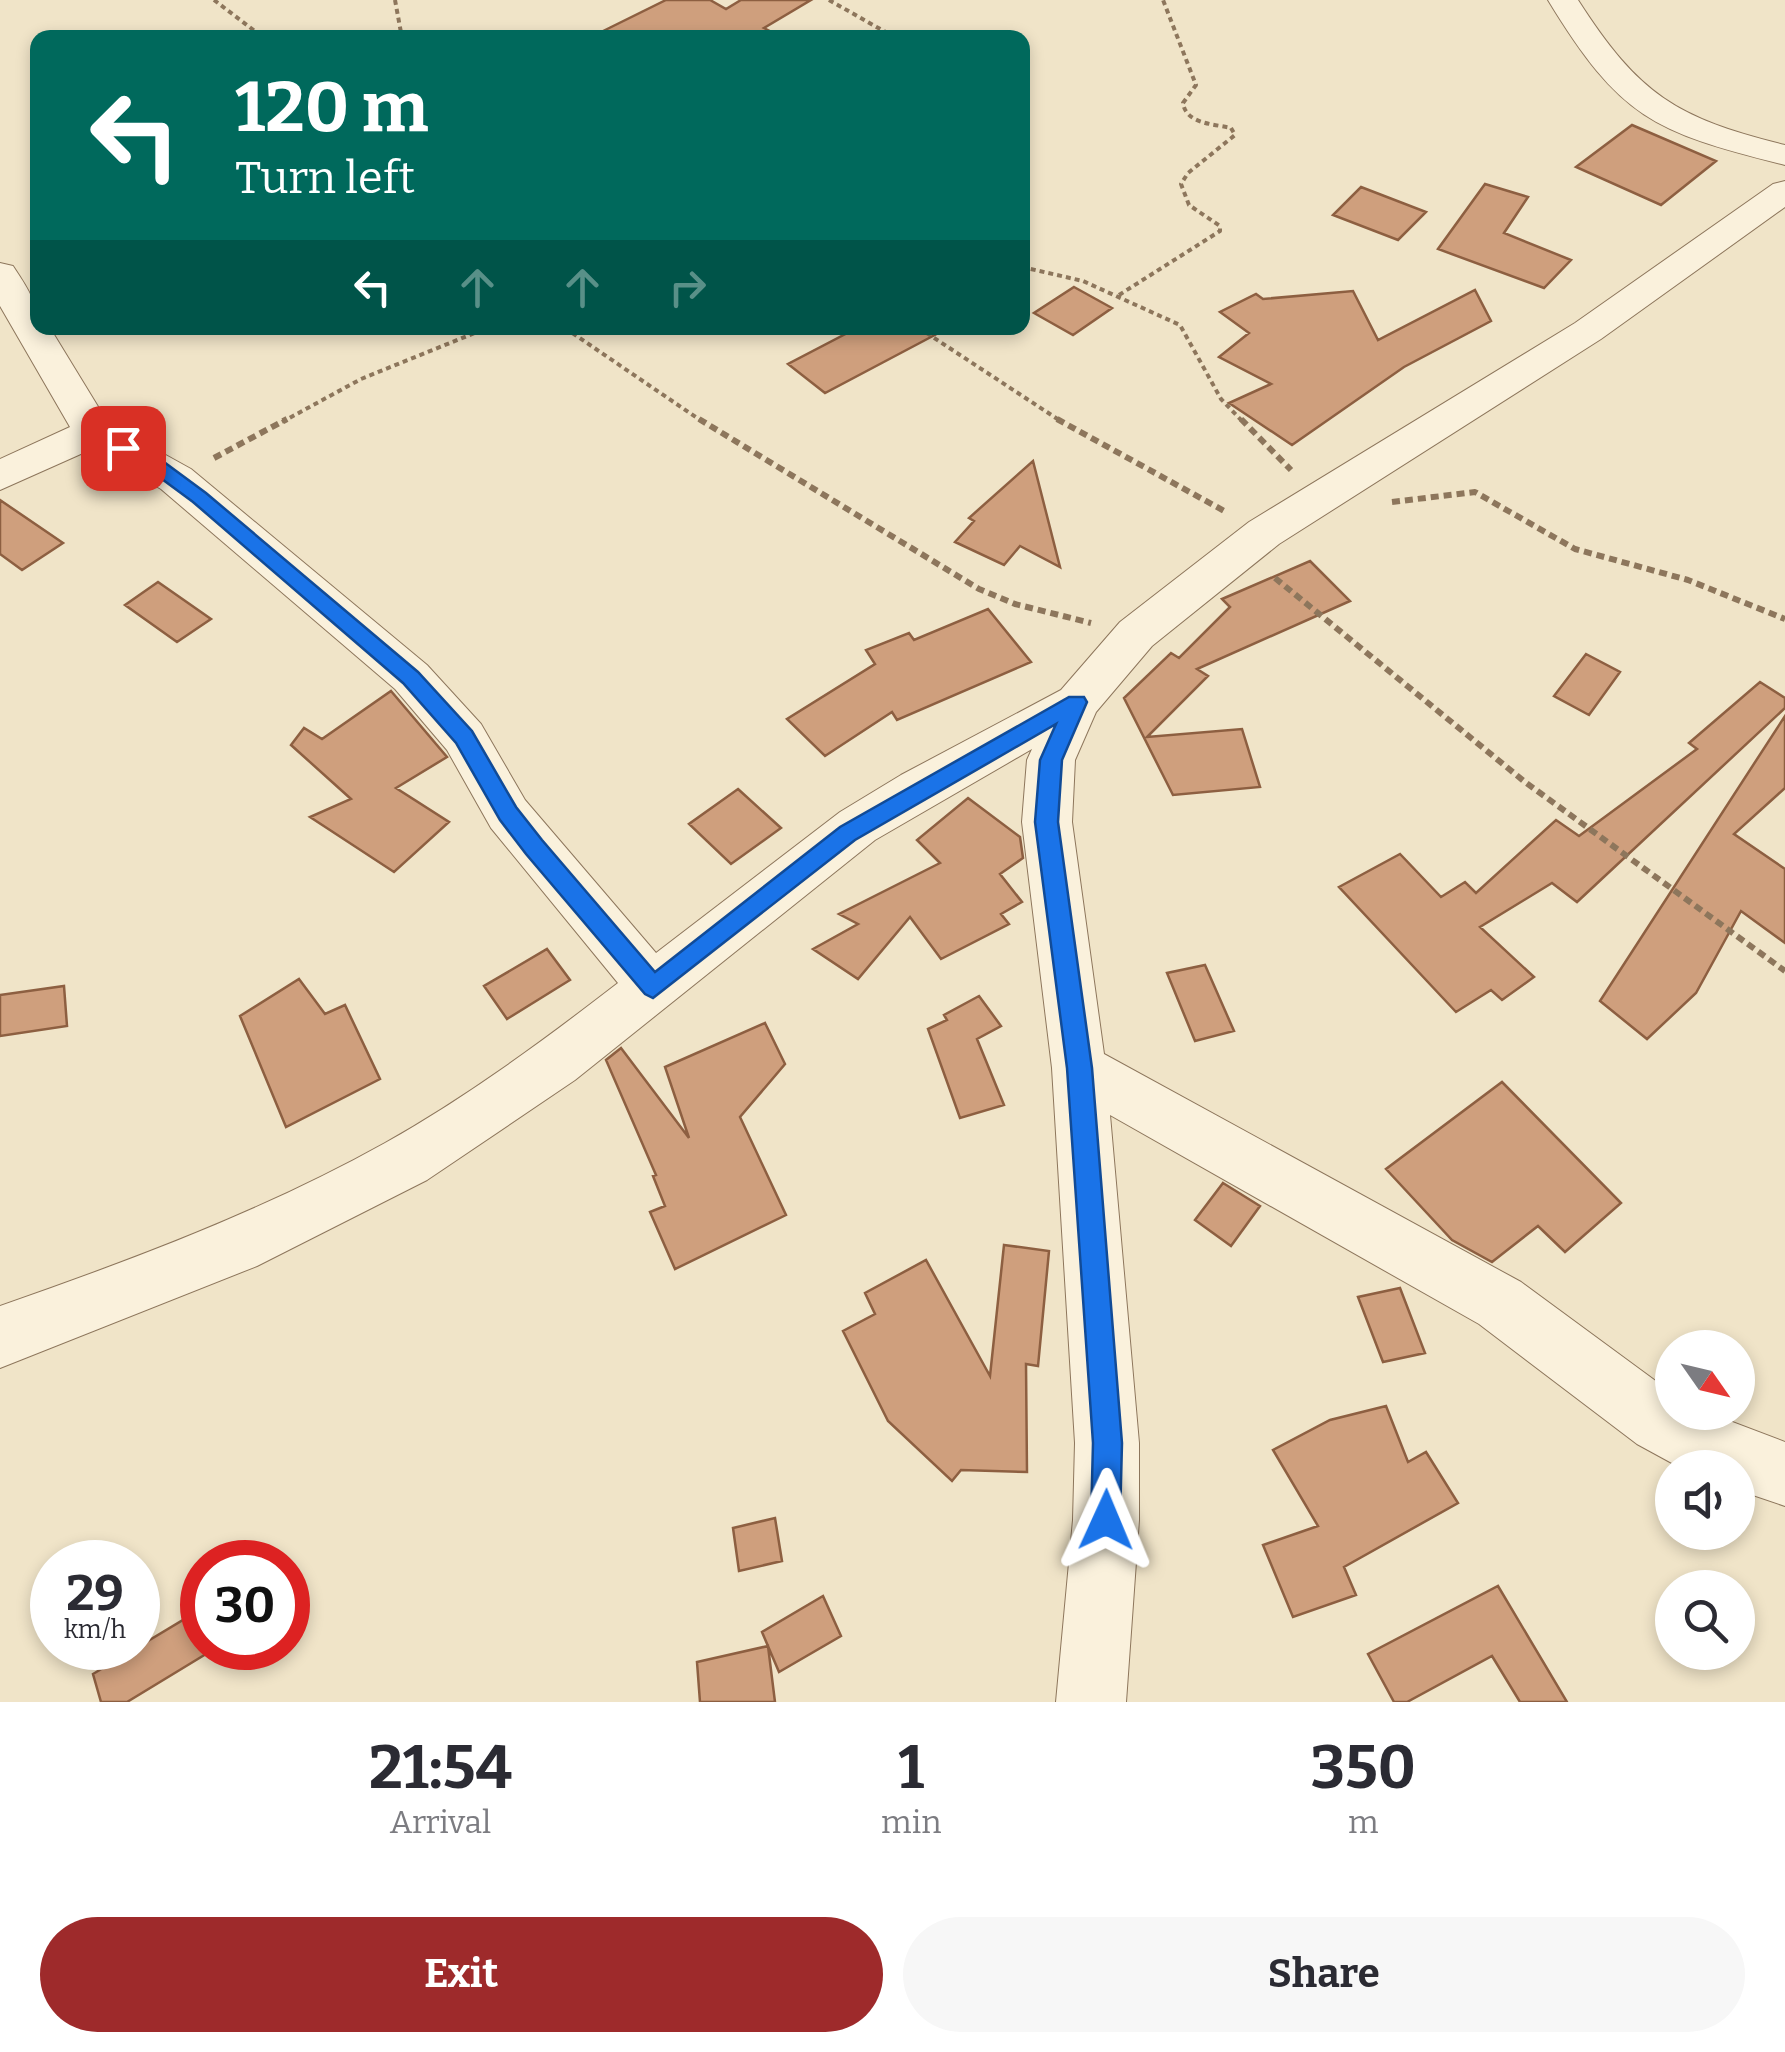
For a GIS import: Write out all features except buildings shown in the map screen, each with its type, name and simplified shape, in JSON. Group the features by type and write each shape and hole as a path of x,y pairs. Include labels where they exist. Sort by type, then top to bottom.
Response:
{"street":[{"path":"1563,0 1594,52 1628,91 1650,108 1702,133 1785,155"},
{"path":"1091,1702 1106,1520 1107,1443 1079,1068 1046,822 1051,760 1076,702 1136,634 1253,542 1588,331 1785,191"},
{"path":"0,274 30,325"},
{"path":"36,335 93,432 176,479 433,700 464,737 508,814 653,987"},
{"path":"0,476 93,432"},
{"path":"0,1336 197,1264 408,1161 464,1126 653,987 848,833 1076,702"},
{"path":"1079,1068 1500,1302 1659,1422 1708,1448 1785,1474"}],"path":[{"path":"214,0 253,30"},
{"path":"395,0 401,30"},
{"path":"830,0 882,30"},
{"path":"1119,295 1220,231 1220,226 1186,202 1181,184 1188,173 1236,135 1231,128 1191,118 1184,112 1183,103 1196,84 1163,0"},
{"path":"1030,268 1062,273 1180,324 1221,399 1326,495 1390,502 1475,492 1575,548 1688,580 1785,620"},
{"path":"176,479 361,379 471,335"},
{"path":"575,335 684,410 979,589 1015,604 1136,634"},
{"path":"929,335 1030,404 1253,542 1402,685 1558,808 1785,971"}],"route":[{"path":"123,448 154,464 200,497 411,677 464,737 508,814 653,987 848,833 1076,702 1051,760 1046,822 1079,1068 1107,1443 1106,1520"}]}
